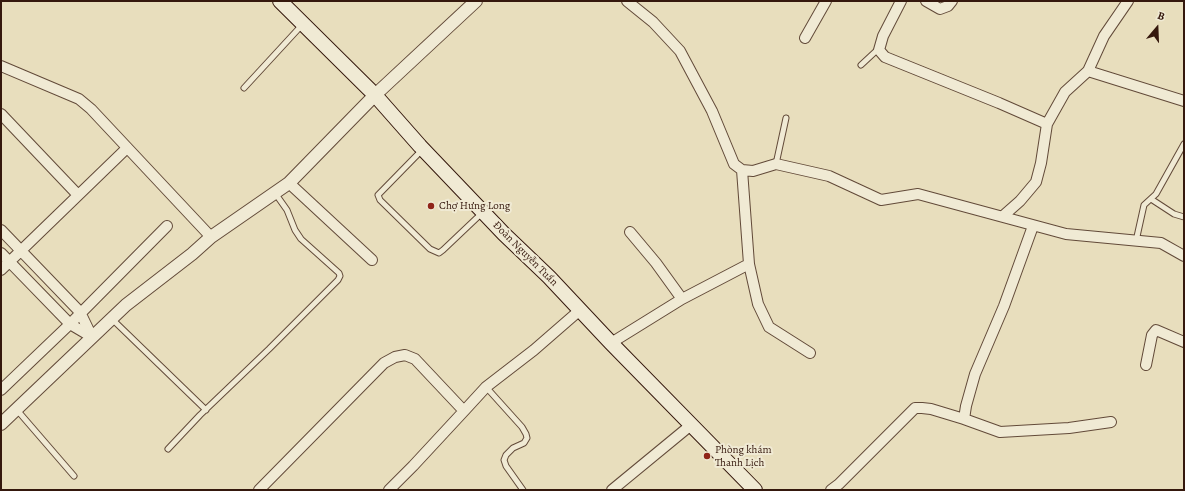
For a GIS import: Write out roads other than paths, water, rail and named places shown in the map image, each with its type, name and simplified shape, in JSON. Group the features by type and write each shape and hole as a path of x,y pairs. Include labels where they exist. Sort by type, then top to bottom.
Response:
{"main road":[{"name":"Đoàn Nguyễn Tuấn","path":"280,1 375,95 423,149 483,212 549,277 611,343 755,490"}],"street":[{"path":"1,424 126,305 192,254 211,237 289,184 375,95 476,1"},
{"path":"627,1 653,22 680,51 712,111 734,164 742,170 753,171 776,164 829,176 881,200 918,194 1066,234 1161,243 1184,256"},
{"path":"805,38 826,1"},
{"path":"902,1 883,36 879,50 885,57 1047,124"},
{"path":"926,1 940,9 948,6 952,1"},
{"path":"1003,216 1020,201 1036,182 1041,163 1047,124 1065,92 1088,70 1104,36 1128,1"},
{"path":"1,66 79,99 91,109 211,237"},
{"path":"1088,70 1184,102"},
{"path":"1,114 78,195"},
{"path":"1,270 127,148"},
{"path":"742,170 749,264 758,304 769,327 810,353"},
{"path":"289,184 372,260"},
{"path":"1,390 70,324 80,312 167,226"},
{"path":"964,419 975,374 1004,306 1033,226"},
{"path":"1,230 80,312 92,337"},
{"path":"630,232 656,263 682,298"},
{"path":"1,253 70,324 92,337"},
{"path":"611,343 682,298 749,264"},
{"path":"389,490 486,387 534,350 580,310"},
{"path":"1146,365 1152,335 1156,330 1184,342"},
{"path":"259,490 384,363 395,357 405,355 415,359 464,411"},
{"path":"831,490 839,484 915,408 931,409 1000,432 1069,428 1111,422"},
{"path":"615,489 691,425"}],"lane":[{"path":"244,88 303,24"},
{"path":"861,65 879,50"},
{"path":"776,164 786,118"},
{"path":"1136,241 1144,205 1156,194 1184,144"},
{"path":"423,149 378,195 380,200 430,249 439,253 483,212"},
{"path":"168,449 206,410 264,355 338,280 340,276 339,273 301,239 295,230 287,210 275,193"},
{"path":"1151,199 1174,214 1184,217"},
{"path":"112,319 206,410"},
{"path":"486,387 522,427 526,434 527,438 524,443 513,448 506,454 504,460 506,466 523,490"},
{"path":"16,409 74,476"}],"place":[{"name":"Chợ Hưng Long","path":"431,206"},
{"name":"Phòng khám Thanh Lịch","path":"707,456"}]}
